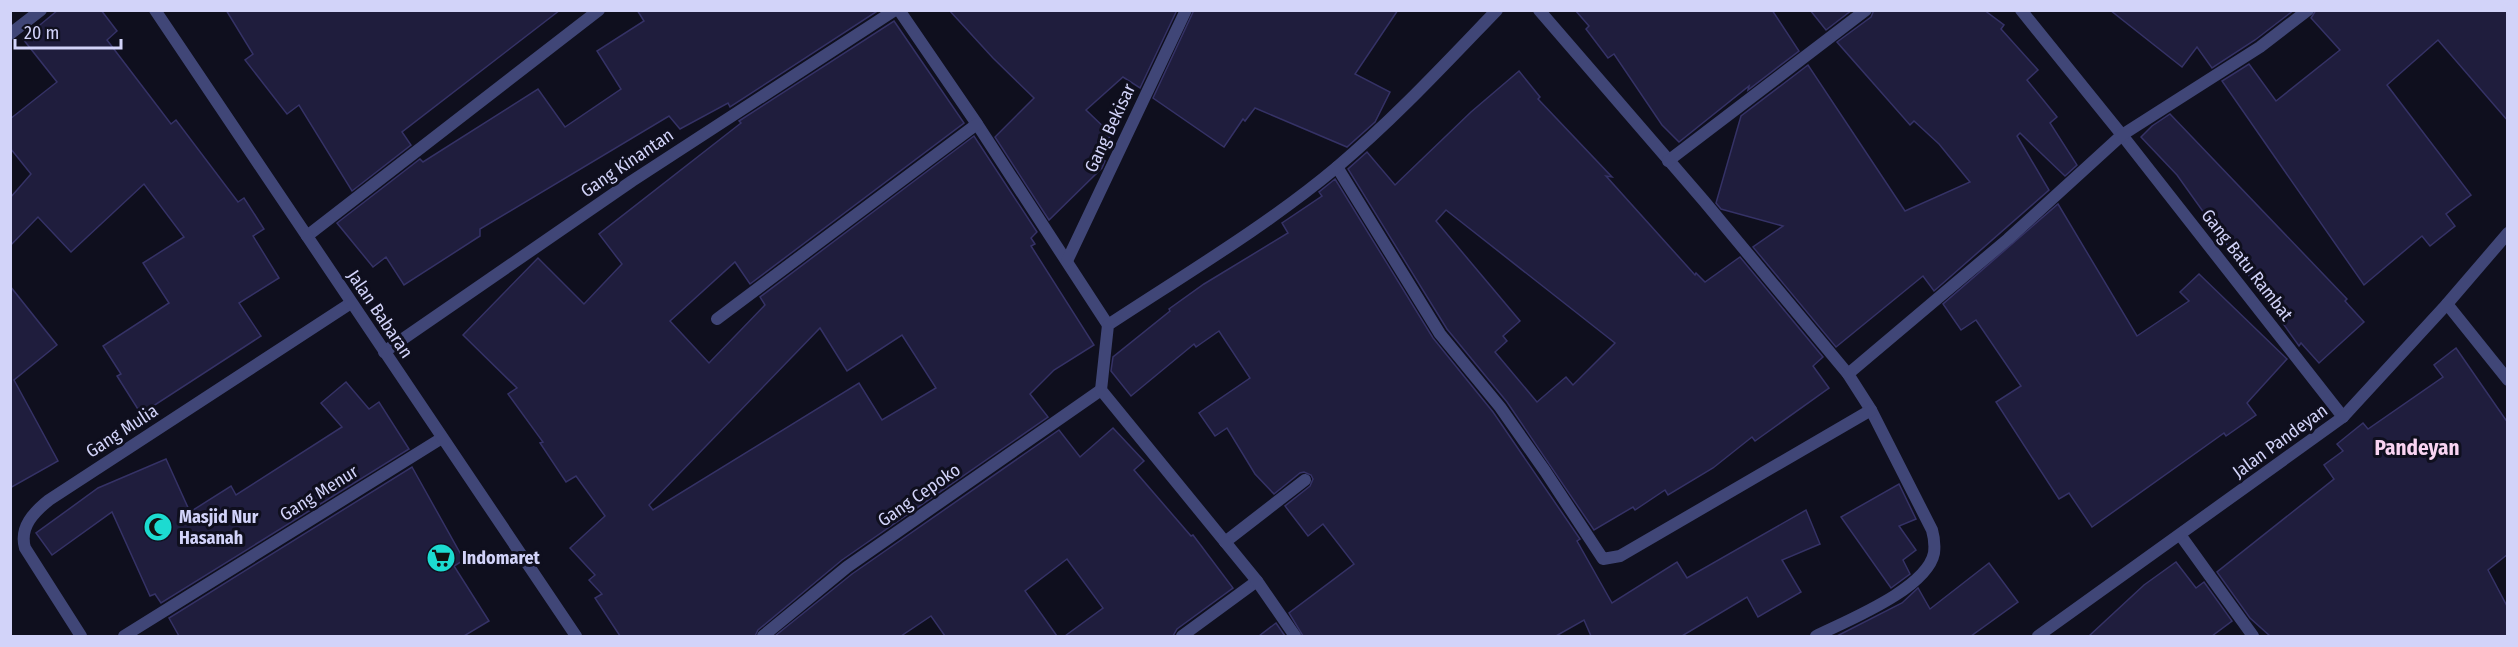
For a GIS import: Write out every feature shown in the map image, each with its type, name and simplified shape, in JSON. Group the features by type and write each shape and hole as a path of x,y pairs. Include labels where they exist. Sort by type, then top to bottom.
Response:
{"street":[{"path":"10,34 41,10"},
{"name":"Jalan Babaran","path":"155,10 576,636"},
{"path":"307,236 599,10"},
{"path":"897,10 978,124 1108,325 1101,390 1257,581 1294,636"},
{"name":"Gang Kinantan","path":"384,352 632,181 897,10"},
{"name":"Gang Bekisar","path":"1067,261 1186,10"},
{"path":"1108,325 1245,234 1337,167 1417,93 1497,10"},
{"path":"1539,10 1848,374 1871,410 1932,530 1934,555 1918,578 1902,593 1816,636"},
{"path":"1668,160 1866,10"},
{"path":"1848,374 2008,239 2122,135 2260,47 2308,10"},
{"name":"Gang Batu Rambat","path":"2027,13 2343,417"},
{"path":"717,318 978,124"},
{"path":"1337,167 1440,334 1507,416 1603,559 1620,556 1871,410"},
{"name":"Jalan Pandeyan","path":"2038,636 2181,536 2343,417 2447,304 2508,233"},
{"name":"Gang Mulia","path":"81,636 25,548 23,531 30,519 50,500 351,303"},
{"path":"2447,304 2508,380"},
{"name":"Gang Cepoko","path":"763,636 847,567 1101,390"},
{"name":"Gang Menur","path":"124,636 442,438"},
{"path":"1225,542 1305,480"},
{"path":"2181,536 2253,636"},
{"path":"1182,636 1257,581"}],"building":[{"path":"58,10 101,10 117,31 107,40 171,124 176,120 238,202 244,198 264,229 253,236 279,278 239,303 261,336 141,414 117,376 121,374 103,346 169,303 143,263 184,237 144,184 71,252 38,217 10,246 10,198 31,174 10,148 10,119 57,82 23,39"},
{"path":"226,10 560,10 402,132 411,145 352,191 299,105 287,114 245,60 253,54"},
{"path":"637,10 879,10 730,107 728,103 680,129 669,116 480,229 480,236 404,285 386,257 373,267 337,223 420,159 423,162 538,89 565,127 621,89 597,51 644,21"},
{"path":"949,10 1177,10 1140,88 1123,77 1086,110 1112,135 1095,151 1105,161 1102,168 1049,220 995,137 1034,98"},
{"path":"1194,10 1398,10 1355,74 1390,92 1375,122 1347,147 1255,108 1245,121 1243,119 1224,147 1153,98"},
{"path":"1575,10 1772,10 1799,51 1748,90 1749,86 1679,142 1662,125 1614,54 1608,58 1586,29 1589,26"},
{"path":"1810,10 1852,10 1826,30"},
{"path":"1874,10 1984,10 2004,25 2001,29 2038,70 2027,80 2057,117 2050,123 2077,165 2065,176 2020,133 2017,136 2049,190 1934,291 1923,276 1836,347 1753,247 1783,226 1721,209 1716,203 1741,116 1808,65 1905,211 1970,182 1939,144 1914,121 1910,125 1837,42 1871,17"},
{"path":"2110,10 2294,10 2255,40 2212,68 2197,47 2182,67"},
{"path":"2316,10 2508,10 2508,121 2438,40 2387,85 2471,195 2446,214 2455,226 2430,246 2422,236 2364,285 2222,81 2249,64 2276,101 2340,50 2311,18"},
{"path":"894,21 964,123 750,284 735,262 670,321 709,363 765,305 760,297 974,136 1037,232 1031,238 1035,244 1031,246 1094,345 1054,370 1030,394 1048,417 842,560 758,630 755,636 620,636 595,598 602,594 589,580 595,575 570,548 605,516 576,476 566,482 540,443 543,442 508,394 517,388 463,335 538,258 584,304 622,264 599,234 741,123 739,121","holes":["820,328 847,371 902,335 936,388 882,420 859,383 653,510 649,505"]},
{"path":"1519,71 1540,97 1538,99 1612,177 1606,176 1695,275 1696,273 1705,282 1740,257 1823,357 1813,366 1829,388 1755,441 1752,437 1713,468 1668,495 1665,490 1635,510 1633,507 1594,530 1507,402 1447,329 1348,169 1367,152 1395,185 1471,112","holes":["1446,210 1615,343 1573,385 1566,377 1537,402 1495,352 1507,341 1503,336 1520,321 1436,221"]},
{"path":"2170,114 2347,299 2345,301 2364,322 2319,363 2301,343 2299,346 2177,175 2141,137"},
{"path":"1335,179 1433,338 1493,412 1580,539 1577,541 1612,603 1677,562 1687,578 1806,510 1820,544 1782,560 1801,592 1758,617 1747,597 1682,636 1591,636 1584,620 1556,636 1303,636 1289,613 1354,564 1323,524 1308,536 1285,506 1310,486 1313,479 1311,475 1300,473 1274,494 1255,474 1227,428 1215,436 1199,413 1250,378 1219,331 1196,347 1194,344 1131,396 1111,371 1113,357 1170,311 1169,309 1204,284 1288,233 1282,223 1322,196 1319,192"},
{"path":"2058,204 2137,336 2189,301 2180,292 2199,274 2287,359 2247,403 2256,415 2226,436 2224,433 2092,527 2069,493 2059,499 1996,402 2021,386 1976,320 1961,330 1943,304"},
{"path":"10,286 57,345 14,380 58,461 10,488"},
{"path":"2456,348 2508,423 2508,554 2488,570 2508,608 2508,636 2270,636 2250,618 2217,572 2334,479 2324,465 2343,451 2337,444 2363,423 2368,429 2443,377 2434,365"},
{"path":"346,382 369,409 379,402 409,449 161,603 155,594 150,596 112,512 52,555 36,533 98,488 166,459 190,512 231,486 236,495 342,427 321,403"},
{"path":"1113,428 1144,461 1134,470 1191,536 1193,535 1233,588 1177,629 1173,636 1065,636 1103,608 1067,559 1025,591 1057,636 945,636 931,616 901,636 775,636 852,574 1059,430 1080,457"},
{"path":"412,467 464,560 454,566 489,621 464,636 179,636 169,618"},
{"path":"1899,484 1916,519 1899,526 1916,550 1903,560 1910,574 1891,588 1841,517"},
{"path":"2176,562 2196,588 2204,582 2232,621 2212,636 2089,636 2144,585"},
{"path":"1989,563 2018,602 1971,636 1837,636 1902,603 1918,588 1930,609"},
{"path":"1276,623 1285,636 1259,636"}],"place":[{"name":"Masjid Nur Hasanah","path":"158,527"},
{"name":"Indomaret","path":"441,558"}],"district":[{"name":"Pandeyan","path":"2417,448"}]}
